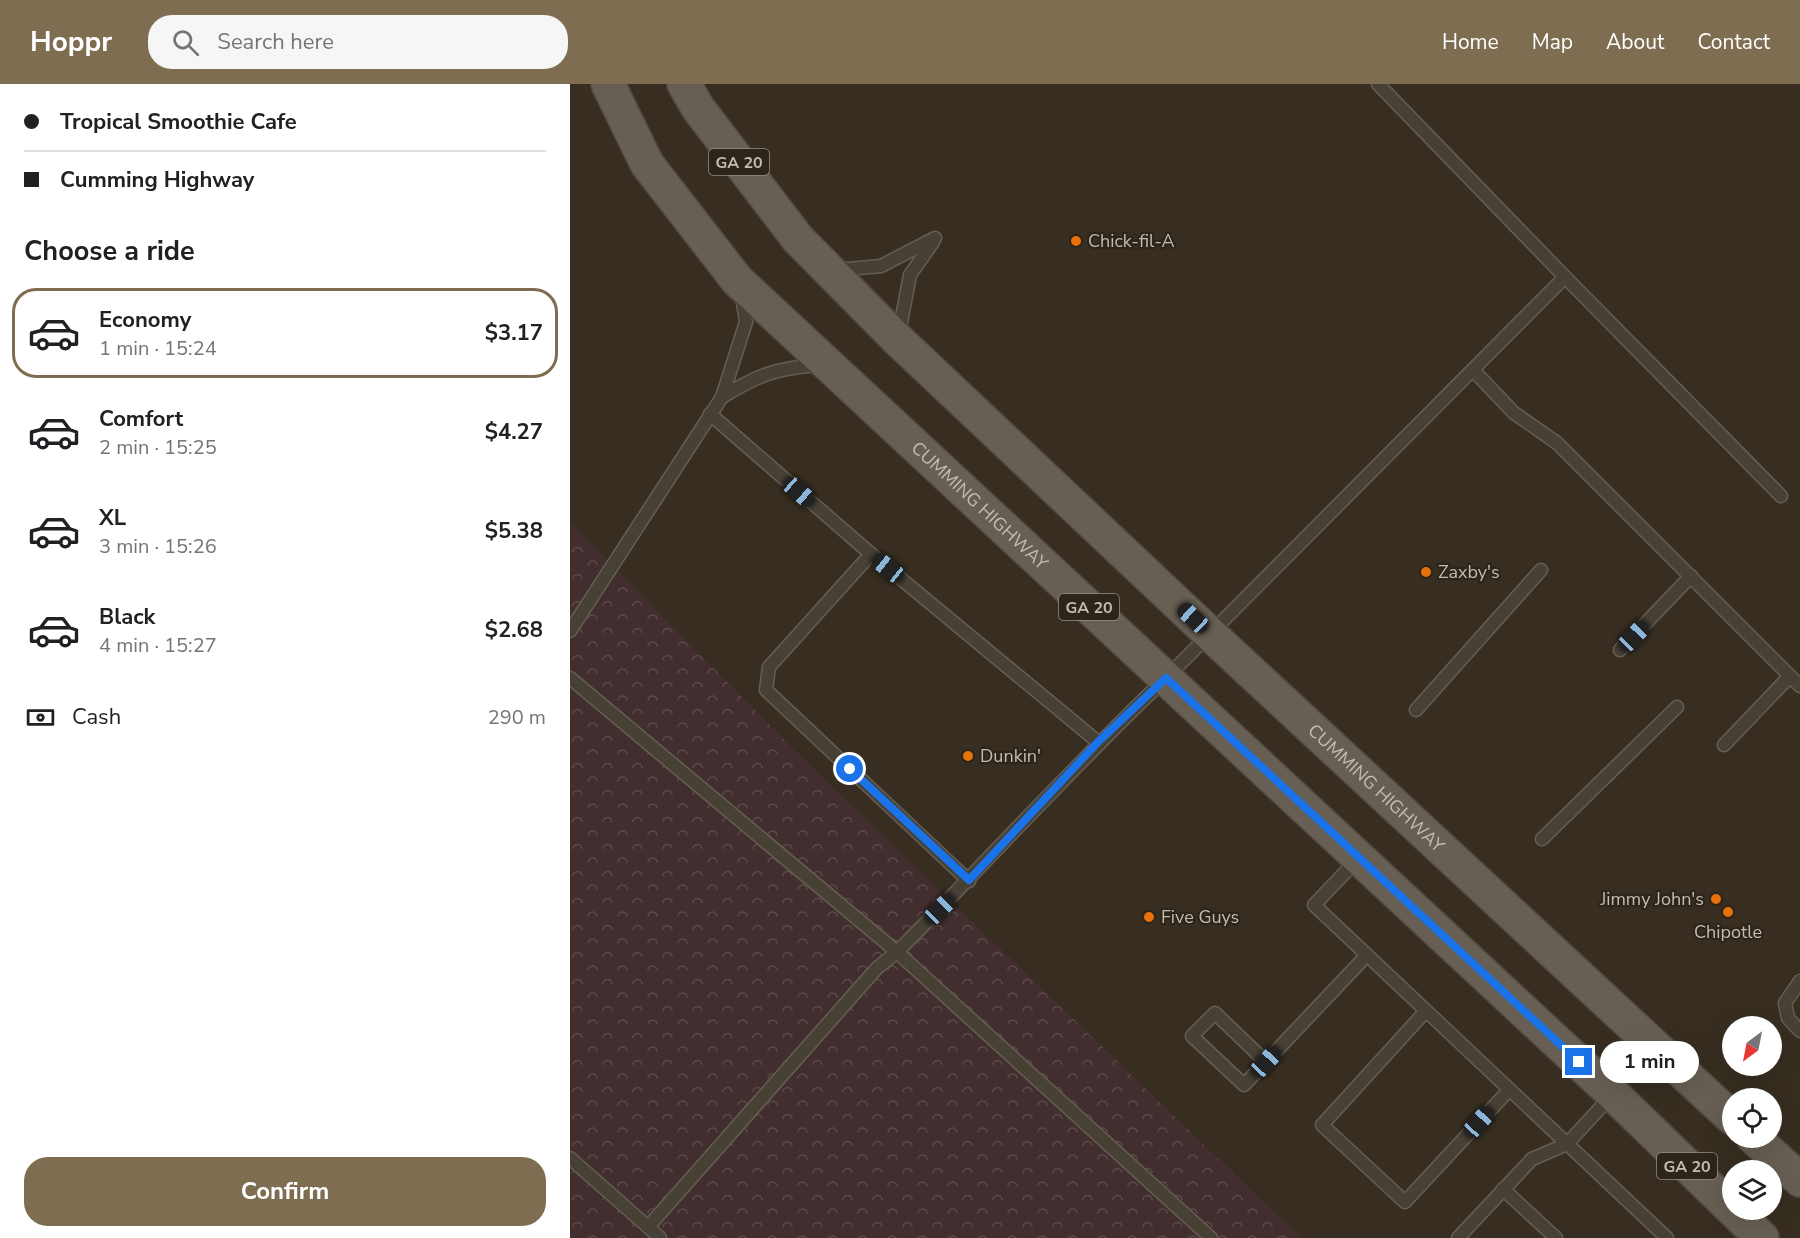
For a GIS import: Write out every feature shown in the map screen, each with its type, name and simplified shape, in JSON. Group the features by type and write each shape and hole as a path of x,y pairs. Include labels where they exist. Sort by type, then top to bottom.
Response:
{"main road":[{"name":"CUMMING HIGHWAY","path":"608,84 647,164 737,280 1613,1094 1762,1238"},
{"name":"CUMMING HIGHWAY","path":"684,84 698,108 798,239 898,340 1210,634 1722,1109"},
{"path":"1765,1148 1800,1180"}],"lane":[{"path":"1378,84 1565,278 1781,496"},
{"path":"830,271 881,267 935,238 910,274 898,340"},
{"path":"648,1227 876,968 897,952 969,880 1098,742 1166,678 1565,278"},
{"path":"570,631 722,397 746,322 737,280"},
{"path":"722,397 755,376 795,367 826,365"},
{"path":"1473,370 1514,413 1557,443 1800,686"},
{"path":"711,414 870,554 1098,742"},
{"path":"870,554 769,667 766,690 969,880"},
{"path":"1416,710 1541,570"},
{"path":"1620,650 1691,576"},
{"path":"1724,745 1790,676"},
{"path":"570,678 897,952 1211,1238"},
{"path":"1542,839 1677,707"},
{"path":"1360,858 1314,905 1667,1238"},
{"path":"1266,1062 1215,1013 1192,1036 1244,1085 1266,1062 1366,956"},
{"path":"1800,981 1785,1003 1788,1018 1800,1031"},
{"path":"1425,1012 1322,1125 1406,1202 1509,1090"},
{"path":"1458,1238 1532,1159 1567,1144 1613,1094"},
{"path":"570,1158 660,1238"},
{"path":"1503,1190 1556,1238"}],"green space":[{"path":"570,522 794,750 1301,1238 570,1238"}],"place":[{"name":"Chick-fil-A","path":"1076,241"},
{"name":"Zaxby's","path":"1426,572"},
{"name":"Dunkin'","path":"968,756"},
{"name":"Jimmy John's","path":"1716,899"},
{"name":"Chipotle","path":"1728,912"},
{"name":"Five Guys","path":"1149,917"}],"route":[{"path":"850,769 969,880 1098,742 1166,678 1579,1062"}]}
